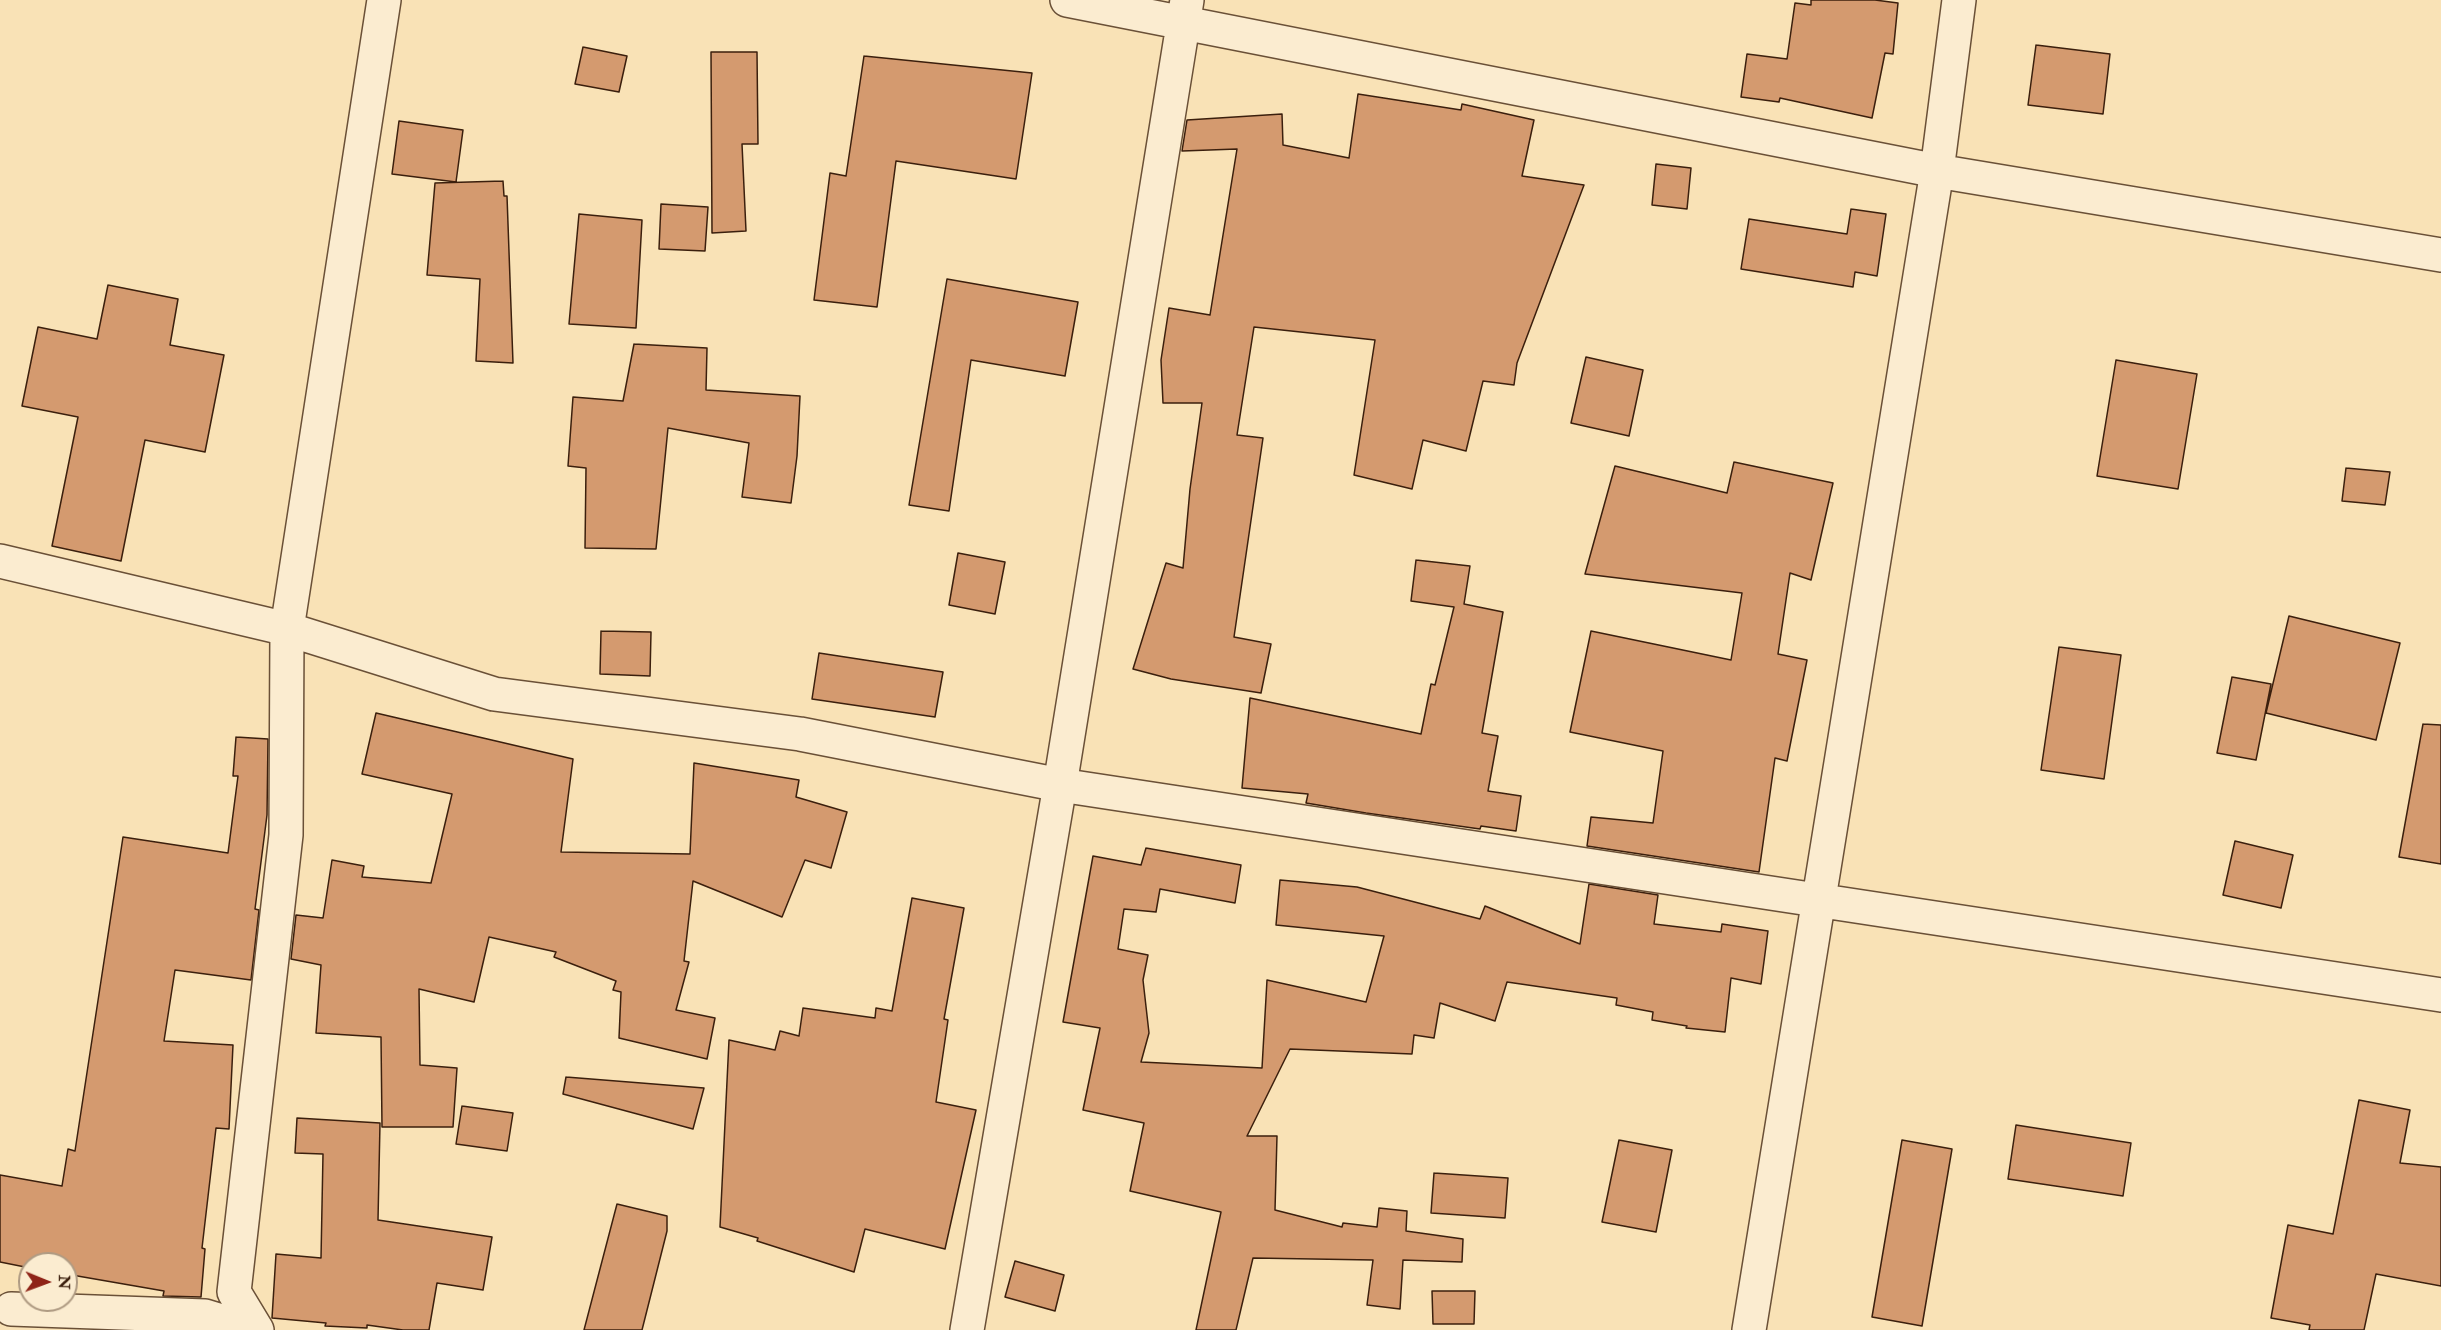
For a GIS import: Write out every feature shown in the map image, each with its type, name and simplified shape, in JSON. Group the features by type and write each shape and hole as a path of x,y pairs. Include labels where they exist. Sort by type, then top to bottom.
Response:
{"street":[{"path":"257,1330 234,1292 286,835 287,629 384,0"},
{"path":"1067,0 1185,11 1936,171 2441,255"},
{"path":"1749,1330 1936,171 1959,0"},
{"path":"967,1330 1060,785 1185,11"},
{"path":"0,561 287,629 495,694 801,734 1060,785 1434,844 1820,899 2441,995"},
{"path":"11,1309 205,1316 251,1330"}],"building":[{"path":"1811,0 1875,0 1898,3 1893,54 1885,53 1872,118 1780,98 1779,102 1741,97 1747,54 1787,59 1795,3 1811,5"},
{"path":"2036,45 2110,54 2103,114 2028,105"},
{"path":"583,47 627,56 619,92 575,84"},
{"path":"711,52 757,52 758,144 742,144 746,231 712,233"},
{"path":"864,56 1032,73 1016,179 896,161 877,307 814,300 830,173 846,176"},
{"path":"1358,94 1461,110 1462,104 1534,120 1522,176 1584,185 1517,363 1514,385 1483,381 1466,451 1423,440 1412,489 1354,475 1375,340 1254,327 1237,435 1263,438 1234,637 1271,644 1261,693 1171,679 1133,669 1166,563 1183,568 1190,489 1202,403 1163,403 1161,360 1169,308 1210,315 1237,149 1182,151 1187,120 1282,114 1283,145 1349,158"},
{"path":"399,121 463,130 456,182 392,174"},
{"path":"1656,164 1691,168 1687,209 1652,205"},
{"path":"503,181 504,196 507,196 513,363 476,361 480,279 427,275 435,183"},
{"path":"661,204 708,207 705,251 659,249"},
{"path":"1851,209 1886,214 1877,276 1855,272 1853,287 1741,269 1749,219 1847,234"},
{"path":"579,214 642,220 636,328 569,324"},
{"path":"947,279 1078,302 1065,376 971,360 949,511 909,505"},
{"path":"108,285 178,299 170,345 224,355 205,452 145,440 121,561 52,546 78,417 22,406 38,327 97,339"},
{"path":"634,344 707,348 706,390 800,396 797,456 791,503 742,497 749,443 668,428 656,549 585,548 586,468 568,466 573,397 623,401"},
{"path":"1586,357 1643,370 1629,436 1571,423"},
{"path":"2116,360 2197,374 2178,489 2097,476"},
{"path":"1734,462 1833,483 1811,580 1790,573 1778,654 1807,660 1787,761 1775,758 1759,872 1587,846 1591,817 1653,823 1663,751 1570,732 1591,631 1731,660 1742,593 1585,574 1615,466 1727,493"},
{"path":"2346,468 2390,472 2385,505 2342,501"},
{"path":"958,553 1005,562 995,614 949,605"},
{"path":"1416,560 1470,566 1464,604 1503,612 1482,733 1498,736 1488,791 1521,796 1516,831 1481,826 1480,829 1366,813 1306,803 1308,794 1242,788 1250,698 1421,734 1431,684 1435,685 1454,607 1411,601"},
{"path":"2289,616 2400,643 2376,740 2266,713"},
{"path":"601,631 651,632 650,676 600,674"},
{"path":"2059,647 2121,655 2104,779 2041,770"},
{"path":"819,653 943,672 935,717 812,699"},
{"path":"2232,677 2271,684 2256,760 2217,753"},
{"path":"376,713 573,759 561,852 690,854 694,763 799,780 796,797 847,812 831,868 805,860 782,917 693,881 684,961 689,962 676,1010 715,1018 707,1059 619,1038 621,992 613,990 616,981 554,957 556,952 489,937 474,1002 419,989 420,1065 457,1068 453,1127 382,1127 381,1037 316,1033 321,965 291,959 296,915 323,918 332,860 364,866 362,877 431,883 452,794 362,774"},
{"path":"2423,724 2441,725 2441,864 2399,857"},
{"path":"236,737 268,739 267,815 255,909 259,910 251,980 175,970 164,1041 233,1045 229,1129 216,1128 202,1248 205,1249 201,1297 163,1296 164,1291 78,1276 78,1252 18,1252 18,1266 0,1262 0,1175 62,1186 68,1149 75,1151 123,837 228,853 238,776 233,776"},
{"path":"2235,841 2293,855 2281,908 2223,895"},
{"path":"1146,848 1241,865 1235,903 1160,889 1156,912 1124,909 1118,949 1148,955 1143,980 1149,1033 1141,1062 1262,1068 1267,980 1366,1002 1384,936 1276,925 1280,880 1357,887 1480,919 1485,906 1580,944 1589,884 1658,895 1654,924 1721,932 1722,924 1768,931 1761,984 1731,978 1725,1032 1686,1028 1687,1026 1652,1020 1653,1012 1616,1005 1617,998 1507,982 1495,1021 1440,1003 1434,1038 1414,1035 1412,1054 1290,1049 1247,1136 1277,1136 1275,1210 1342,1227 1343,1223 1377,1227 1379,1208 1407,1211 1406,1231 1463,1239 1462,1262 1403,1260 1400,1309 1367,1305 1373,1260 1253,1258 1236,1330 1196,1330 1221,1212 1130,1191 1144,1123 1083,1110 1100,1028 1063,1022 1093,856 1141,865"},
{"path":"912,898 964,908 944,1019 948,1020 936,1102 976,1110 945,1249 865,1229 854,1272 720,1227 729,1040 775,1050 780,1031 799,1036 803,1008 875,1018 876,1008 892,1011"},
{"path":"566,1077 704,1088 693,1129 563,1094"},
{"path":"2359,1100 2410,1110 2400,1163 2441,1167 2441,1286 2376,1274 2364,1330 2309,1330 2310,1325 2271,1318 2288,1225 2333,1234"},
{"path":"462,1106 513,1113 507,1151 456,1144"},
{"path":"297,1118 380,1123 378,1220 492,1237 483,1290 437,1283 429,1330 403,1330 367,1325 367,1328 325,1326 326,1323 272,1318 276,1254 321,1258 323,1154 295,1153"},
{"path":"2016,1125 2131,1143 2123,1196 2008,1179"},
{"path":"1619,1140 1672,1150 1656,1232 1602,1222"},
{"path":"1902,1140 1952,1149 1922,1326 1872,1317"},
{"path":"1434,1173 1508,1178 1505,1218 1431,1213"},
{"path":"617,1204 667,1216 667,1231 642,1330 584,1330"},
{"path":"1015,1261 1064,1275 1055,1311 1005,1297"},
{"path":"1432,1291 1475,1291 1474,1324 1433,1324"}]}
